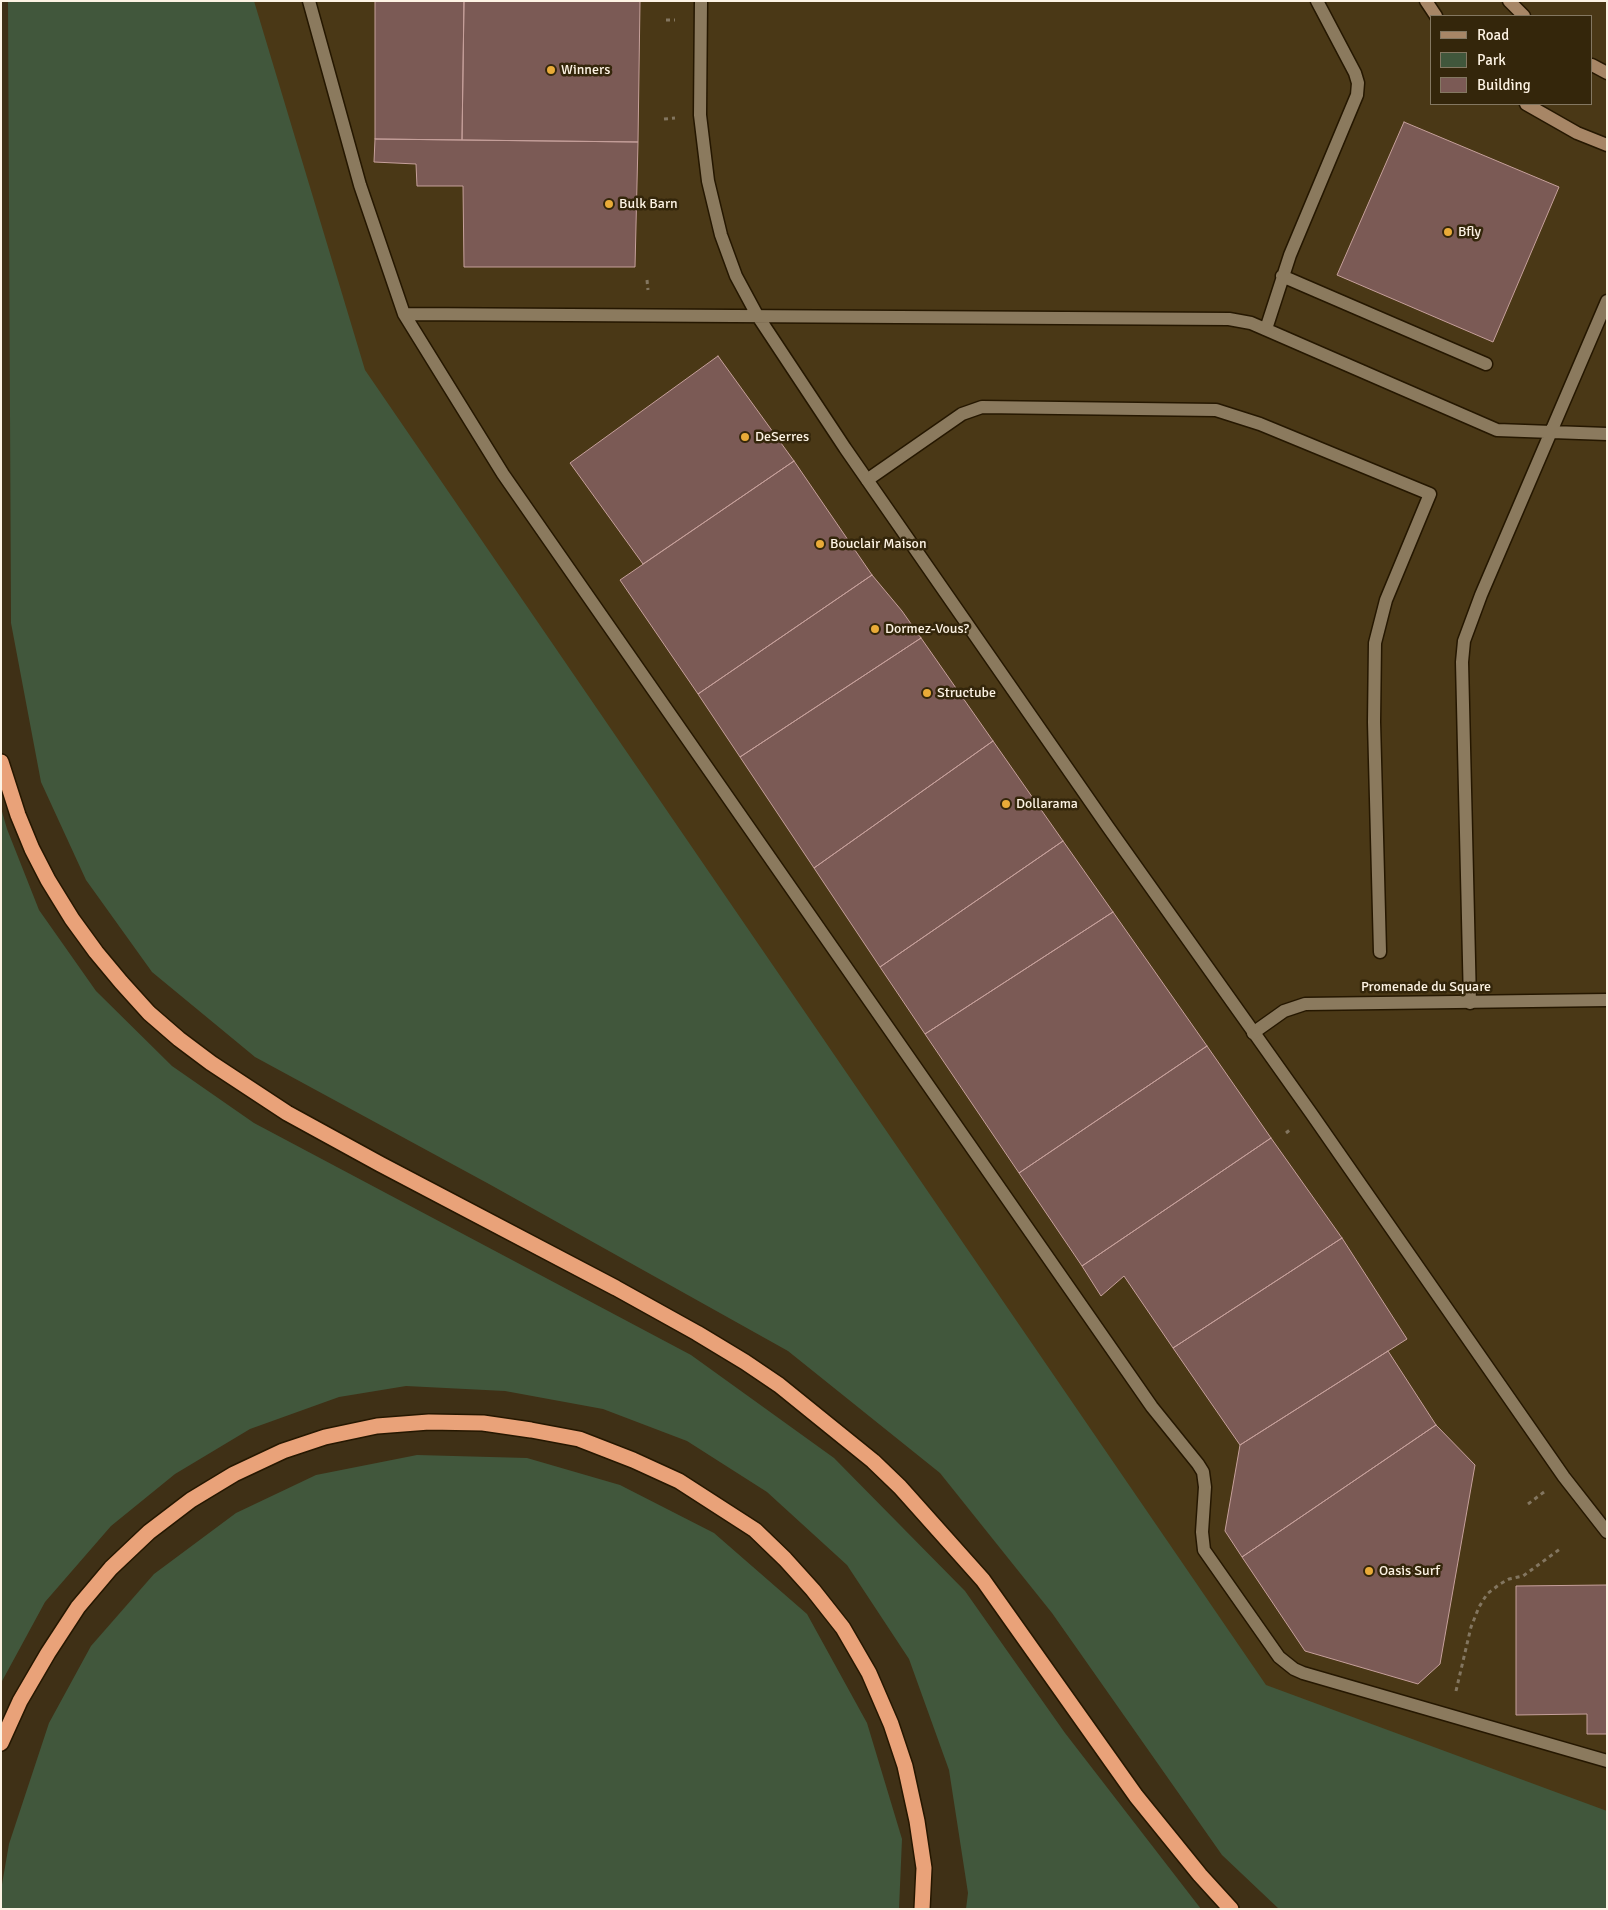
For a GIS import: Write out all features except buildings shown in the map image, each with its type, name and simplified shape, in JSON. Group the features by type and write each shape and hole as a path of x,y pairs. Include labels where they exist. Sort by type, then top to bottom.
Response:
{"highway":[{"path":"1,762 18,815 32,849 48,880 72,918 96,952 121,982 150,1013 179,1039 287,1113 406,1178 616,1288 729,1352 779,1385 873,1461 918,1505 983,1580 1136,1796 1200,1875 1231,1909"},
{"path":"1,1743 20,1701 48,1653 78,1607 111,1568 191,1500 227,1478 292,1448 325,1437 377,1426 429,1422 474,1423 531,1430 579,1439 679,1480 755,1530 785,1558 813,1590 843,1628 869,1673 891,1724 904,1766 917,1822 924,1868 922,1909"}],"street":[{"path":"309,1 360,186 404,314 508,482 1152,1408 1198,1464 1203,1472 1205,1487 1202,1532 1204,1550 1279,1657 1294,1669 1303,1673 1607,1761"},
{"path":"701,1 700,116 708,181 721,234 736,276 757,315 867,480 1108,827 1312,1113 1578,1496 1607,1532"},
{"path":"1266,329 1282,276 1357,95 1358,83 1355,73 1317,1"},
{"path":"1426,1 1435,15"},
{"path":"1509,1 1523,15"},
{"path":"1593,66 1607,73"},
{"path":"1528,105 1571,130 1607,145"},
{"path":"1282,276 1486,364"},
{"path":"1470,1003 1462,662 1464,641 1481,596 1607,301"},
{"path":"404,314 1229,319 1251,323 1266,329 1497,430 1607,434"},
{"path":"867,480 962,414 982,406 1216,410 1260,424 1430,494 1386,600 1375,643 1374,722 1380,952"},
{"name":"Promenade du Square","path":"1254,1033 1284,1012 1305,1004 1607,1000"}],"path":[{"path":"1454,1700 1471,1627 1479,1606 1487,1594 1509,1578 1523,1576 1560,1549"}],"shaded area":[{"path":"60,1 1607,1 1607,1837 1231,1732"}],"green space":[{"path":"8,1 254,1 365,370 1266,1685 1607,1811 1607,1909 1279,1909 1222,1855 1052,1613 940,1473 788,1351 489,1184 255,1057 152,972 86,880 41,782 11,623"},
{"path":"1,808 7,829 39,910 96,991 172,1066 254,1123 691,1355 834,1458 965,1591 1065,1733 1201,1909 966,1909 968,1893 949,1770 909,1659 847,1565 767,1492 687,1441 603,1409 505,1391 406,1386 339,1397 250,1429 175,1474 111,1526 45,1602 1,1683"},
{"path":"417,1455 527,1458 620,1485 714,1533 807,1614 867,1723 902,1839 899,1909 1,1909 1,1890 9,1844 49,1723 91,1646 154,1574 236,1513 316,1475"}],"place":[{"name":"Winners","path":"551,70"},
{"name":"Bulk Barn","path":"609,204"},
{"name":"Bfly","path":"1448,232"},
{"name":"DeSerres","path":"745,437"},
{"name":"Bouclair Maison","path":"820,544"},
{"name":"Dormez-Vous?","path":"875,629"},
{"name":"Structube","path":"927,693"},
{"name":"Dollarama","path":"1006,804"},
{"name":"Oasis Surf","path":"1369,1571"}]}
